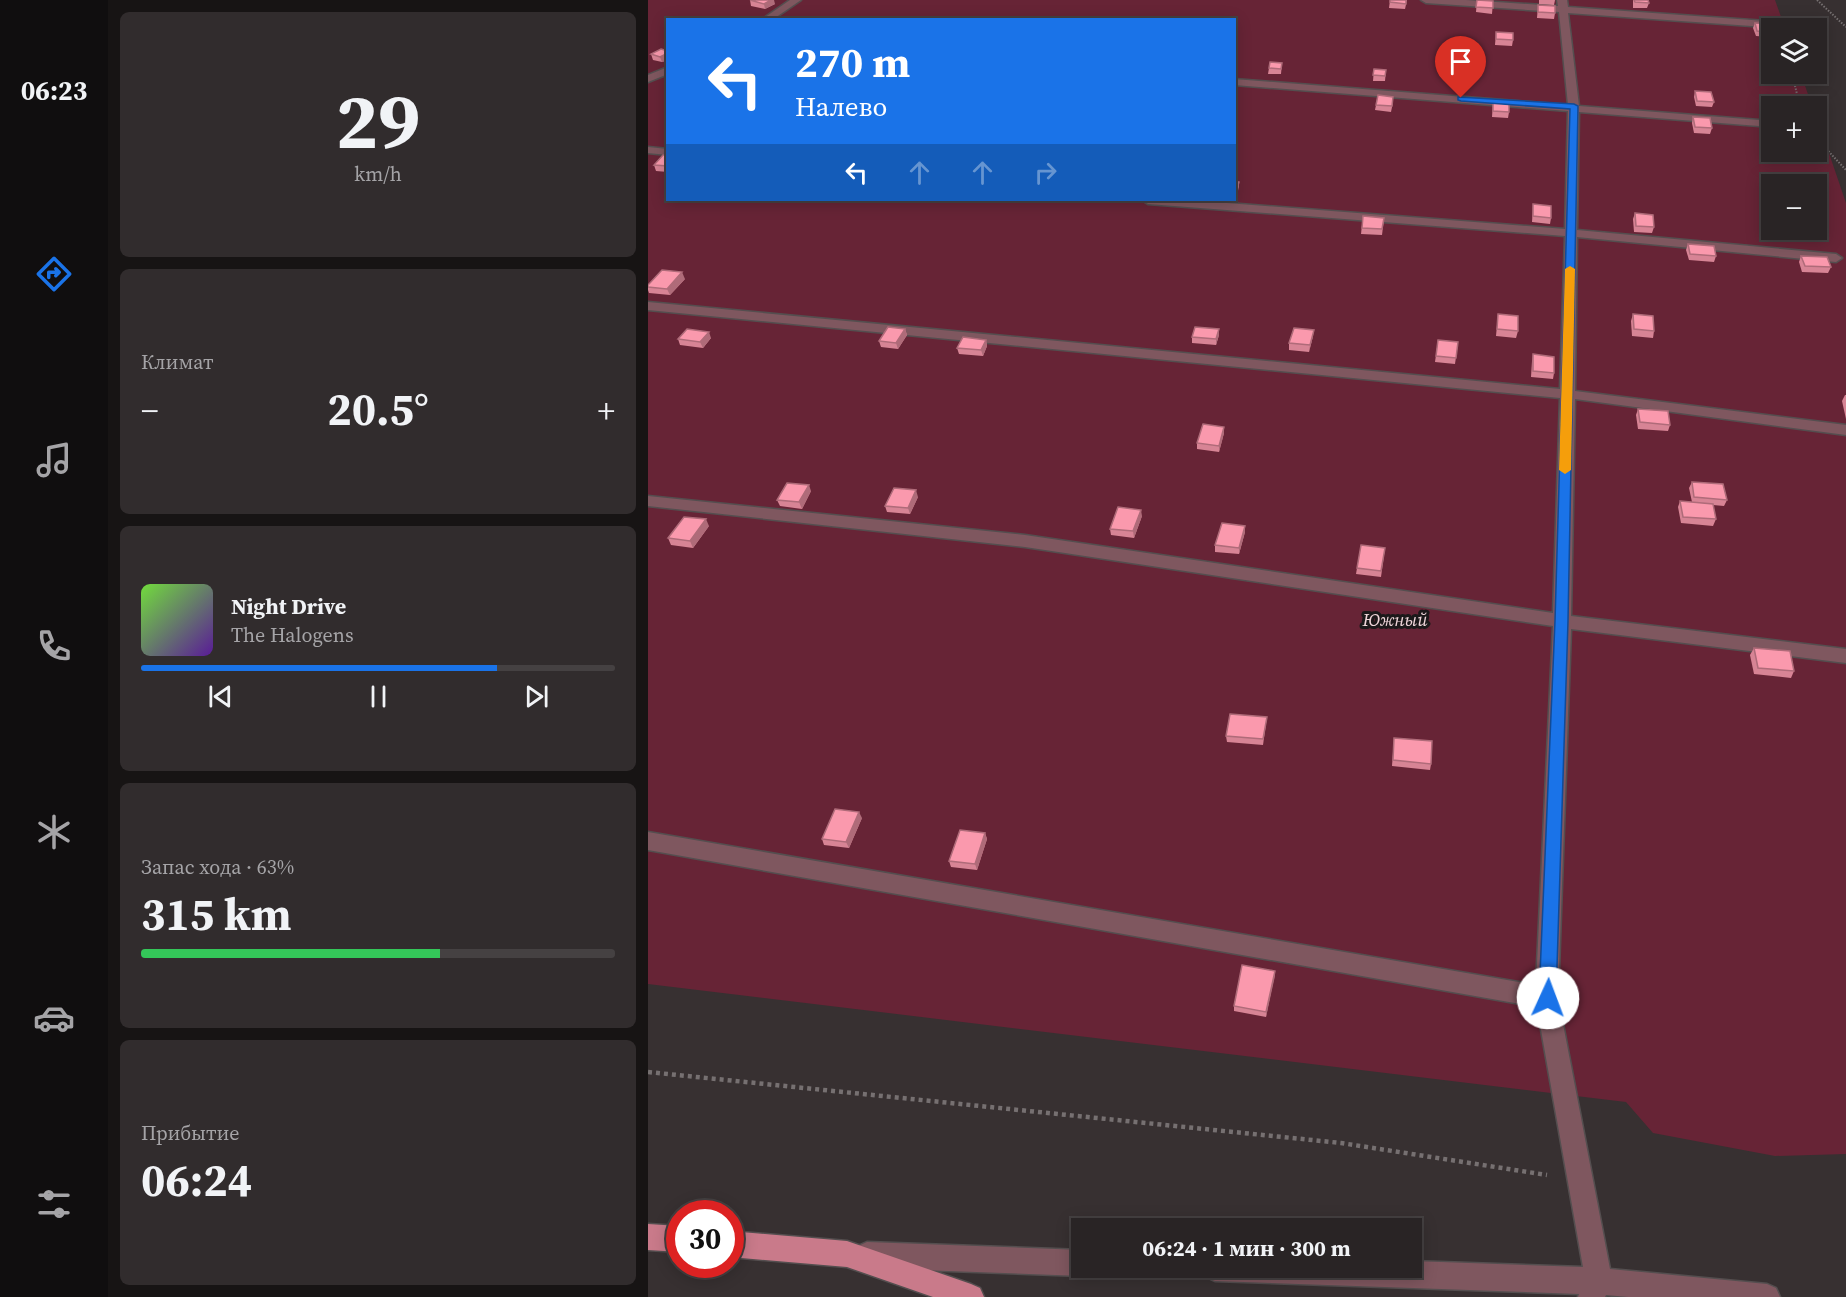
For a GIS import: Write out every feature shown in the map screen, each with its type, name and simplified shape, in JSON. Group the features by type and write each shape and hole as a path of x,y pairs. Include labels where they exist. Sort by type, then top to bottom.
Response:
{"main road":[{"path":"648,1237 666,1238"},
{"path":"744,1245 847,1254 971,1297"}],"street":[{"path":"768,18 796,0"},
{"path":"1426,0 1563,4 1761,23"},
{"path":"1563,4 1574,106 1562,621 1548,998 1581,1180 1595,1289"},
{"path":"648,79 666,71"},
{"path":"1236,82 1574,106 1761,123"},
{"path":"648,150 666,152"},
{"path":"1161,201 1571,233 1836,258"},
{"path":"648,306 1567,394 1846,430"},
{"path":"648,501 1025,542 1562,621 1846,656"},
{"path":"648,841 1548,998"},
{"path":"847,1254 1071,1263"},
{"path":"1396,1278 1767,1297"}],"path":[{"path":"1817,0 1846,27"},
{"path":"1827,150 1846,170"},
{"path":"648,1072 1341,1143 1581,1180"}],"green space":[{"name":"Южный","path":"648,0 1775,0 1781,18 1761,18 1761,84 1804,84 1809,96 1761,96 1761,162 1827,162 1827,147 1846,203 1846,1154 1775,1156 1653,1133 1626,1102 648,984"}],"building":[{"path":"750,0 771,0 764,4"},
{"path":"1390,0 1406,0 1406,4 1390,2"},
{"path":"1477,0 1493,1 1493,8 1476,7"},
{"path":"1634,0 1648,0 1649,3 1635,2"},
{"path":"1538,5 1555,6 1555,13 1538,12"},
{"path":"1755,23 1761,23 1761,31 1757,31"},
{"path":"1496,32 1513,33 1513,40 1496,39"},
{"path":"661,49 666,50 666,54 660,57 651,54"},
{"path":"1270,62 1282,63 1281,69 1269,68"},
{"path":"1374,69 1386,70 1385,76 1373,75"},
{"path":"1695,91 1711,92 1714,102 1697,101"},
{"path":"1378,95 1393,97 1392,106 1376,105"},
{"path":"1493,102 1509,103 1509,112 1493,111"},
{"path":"1693,117 1710,118 1712,128 1695,127"},
{"path":"663,155 666,155 666,166 654,165"},
{"path":"1533,204 1551,206 1551,218 1533,216"},
{"path":"1635,213 1653,215 1654,227 1636,226"},
{"path":"1363,216 1384,218 1382,229 1362,228"},
{"path":"1688,244 1714,246 1716,256 1690,254"},
{"path":"1801,256 1827,257 1831,267 1805,266"},
{"path":"662,270 682,272 667,289 648,287 648,285"},
{"path":"1498,314 1518,316 1518,331 1497,329"},
{"path":"1633,314 1653,316 1654,331 1634,329"},
{"path":"888,327 905,329 896,343 879,341"},
{"path":"1195,327 1219,329 1216,339 1192,337"},
{"path":"1294,328 1314,330 1310,345 1289,343"},
{"path":"687,329 709,332 700,342 678,339"},
{"path":"963,337 986,340 981,350 957,348"},
{"path":"1438,340 1458,342 1456,358 1436,356"},
{"path":"1533,354 1554,357 1554,373 1533,371"},
{"path":"1638,409 1668,411 1670,425 1640,422"},
{"path":"1203,424 1224,427 1219,446 1197,443"},
{"path":"1692,482 1723,484 1727,500 1694,497"},
{"path":"787,483 809,485 799,502 777,500"},
{"path":"894,488 916,490 908,508 885,506"},
{"path":"1680,501 1713,504 1716,519 1683,517"},
{"path":"1118,507 1141,510 1133,531 1110,529"},
{"path":"684,517 706,519 690,541 668,538"},
{"path":"1222,523 1245,526 1239,548 1215,545"},
{"path":"1361,545 1385,548 1381,571 1357,568"},
{"path":"1754,648 1790,651 1794,671 1758,668"},
{"path":"1230,714 1267,717 1263,739 1226,736"},
{"path":"1394,738 1432,741 1431,764 1393,760"},
{"path":"835,809 859,812 846,842 822,839"},
{"path":"960,830 985,833 975,864 949,861"},
{"path":"1242,965 1275,971 1266,1012 1234,1006"}],"slow traffic":[{"path":"1565,470 1570,269"}],"route":[{"path":"1461,98 1574,106 1562,621 1548,998"}]}
